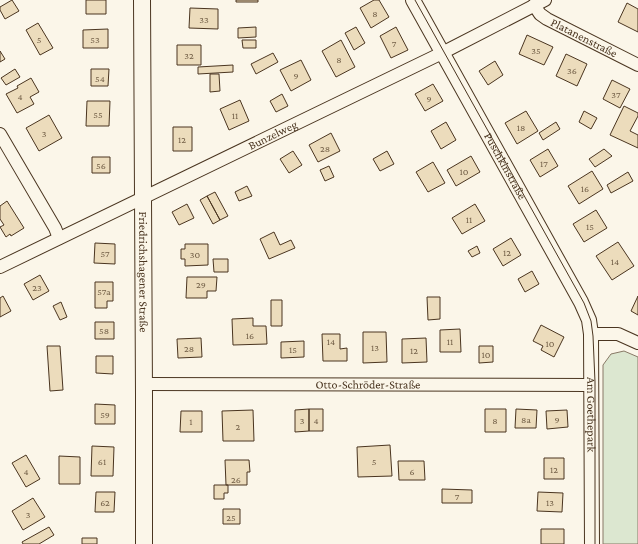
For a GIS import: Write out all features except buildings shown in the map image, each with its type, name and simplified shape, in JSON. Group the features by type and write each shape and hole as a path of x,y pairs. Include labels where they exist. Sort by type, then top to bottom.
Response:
{"main road":[{"name":"Friedrichshagener Straße","path":"142,0 144,544"}],"street":[{"name":"Puschkinstraße","path":"413,0 581,302 588,320 591,334"},
{"name":"Bunzelweg","path":"0,267 540,3"},
{"name":"Platanenstraße","path":"540,3 540,14 547,19 638,65"},
{"path":"0,134 55,228 59,238"},
{"path":"591,334 618,334 638,343"},
{"name":"Am Goethepark","path":"591,334 592,544"},
{"name":"Otto-Schröder-Straße","path":"144,384 591,385"}],"green space":[{"path":"624,351 638,357 638,544 603,544 603,365 611,354"}],"tram line":[{"path":"415,0 584,303 591,321 595,382 595,544"}]}
